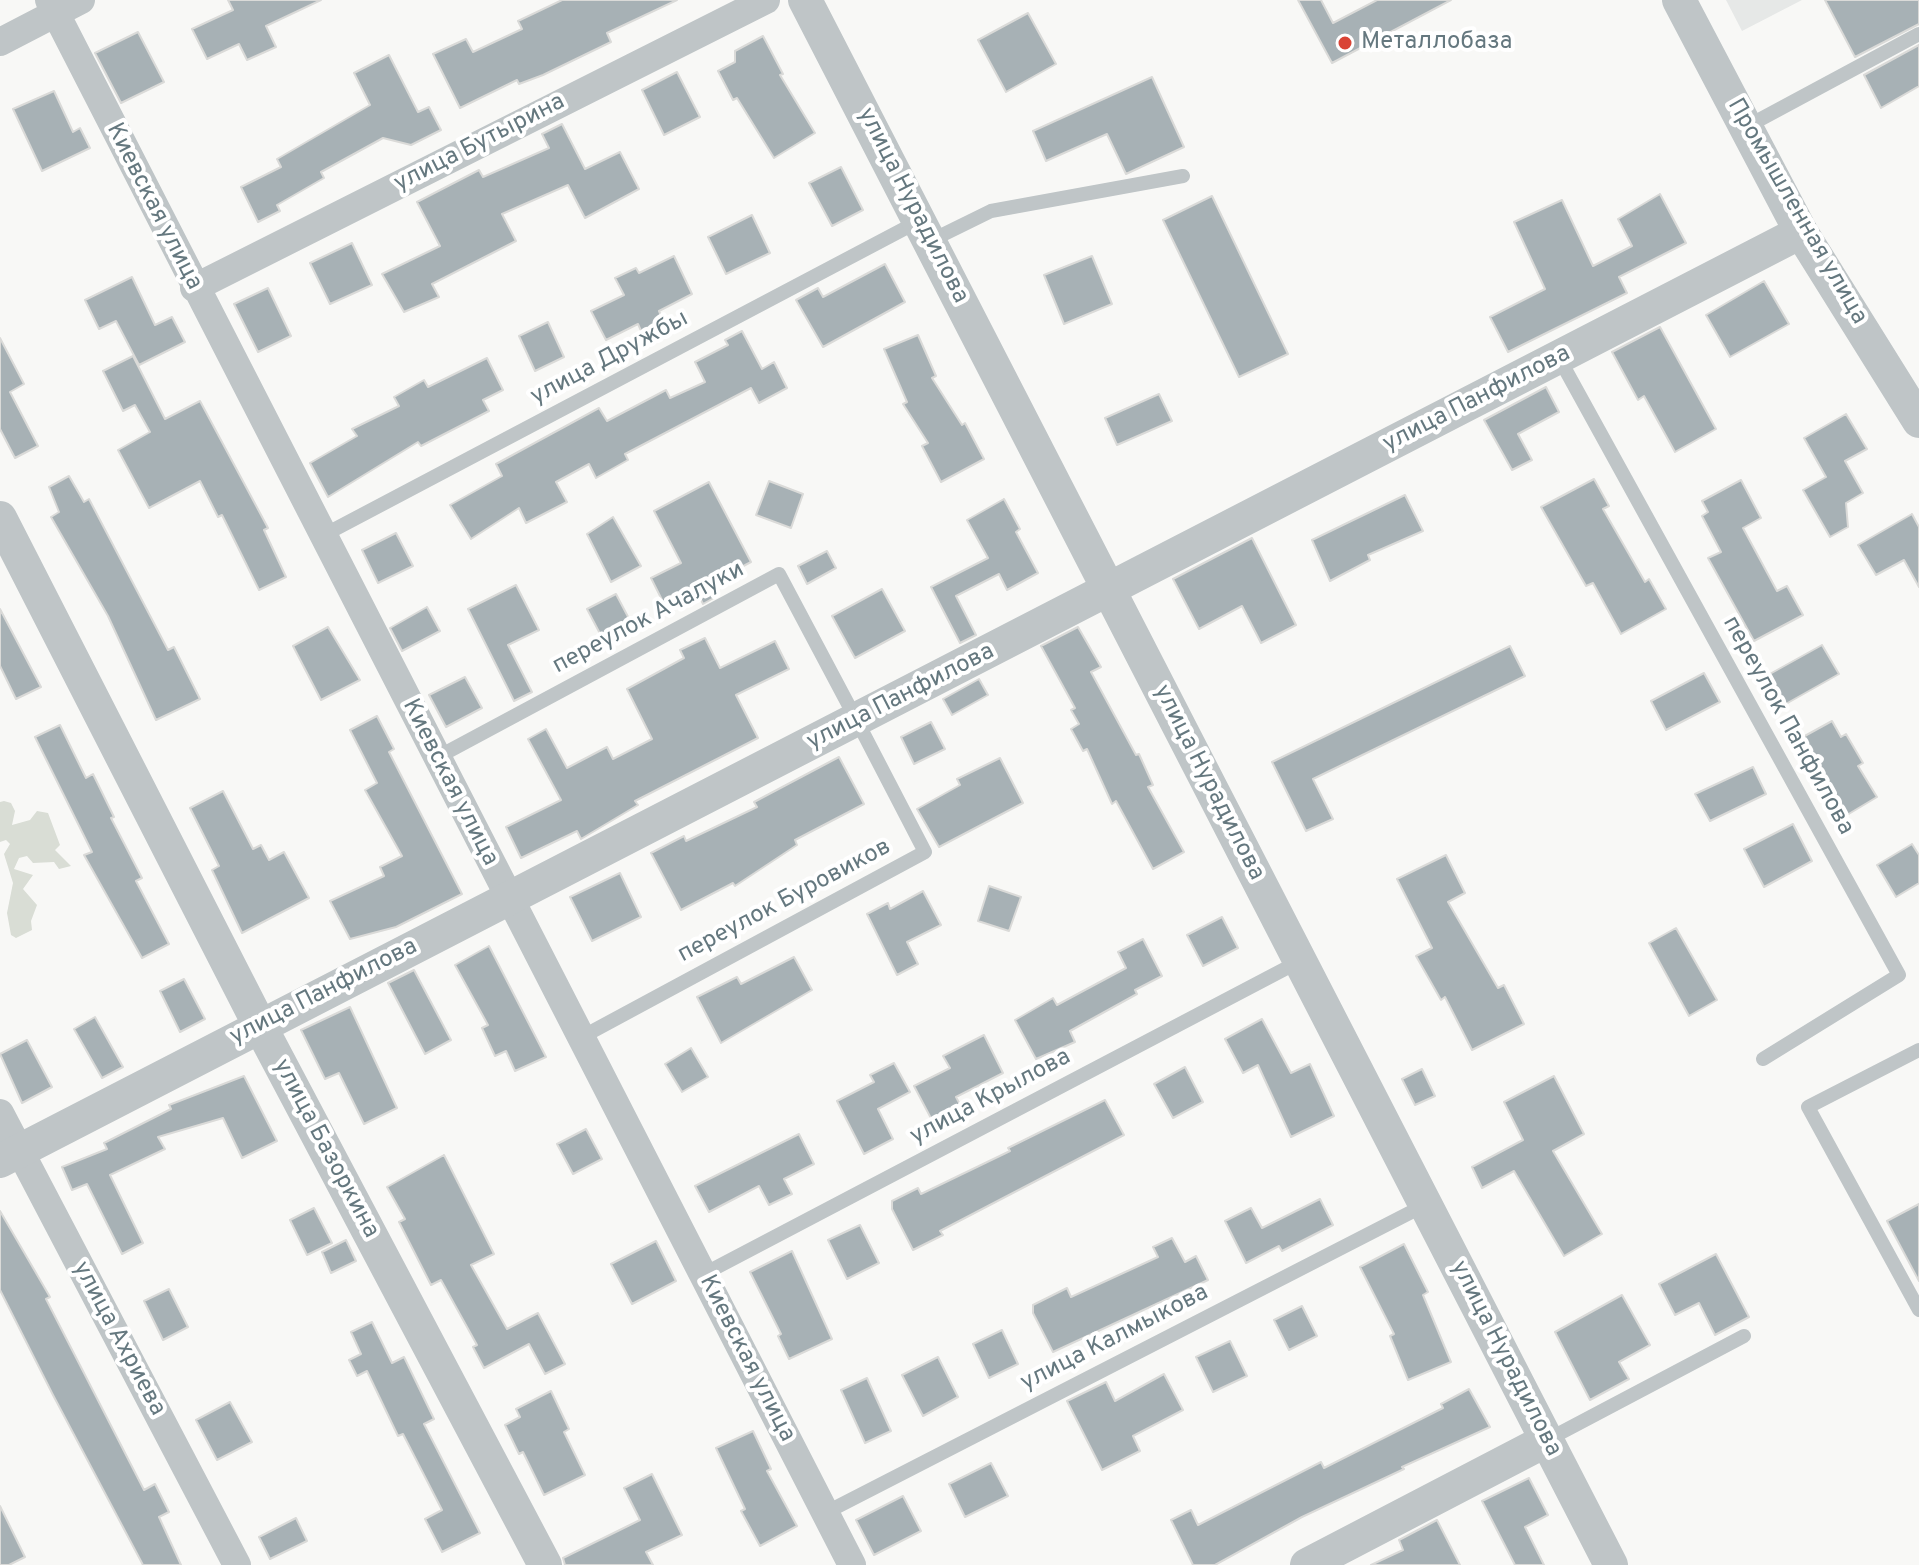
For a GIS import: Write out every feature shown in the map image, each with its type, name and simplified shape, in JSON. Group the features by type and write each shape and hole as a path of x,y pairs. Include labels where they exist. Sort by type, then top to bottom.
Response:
{"street":[{"path":"0,42 52,7 81,0"},
{"name":"улица Бутырина","path":"194,288 766,0"},
{"name":"улица Нурадилова","path":"805,0 1611,1565"},
{"name":"Промышленная улица","path":"1679,0 1801,232 1919,421"},
{"name":"Киевская улица","path":"52,7 852,1565"},
{"name":"улица Панфилова","path":"10,1156 1801,232"},
{"name":"улица Базоркина","path":"0,518 9,556 545,1565"},
{"name":"улица Ахриева","path":"0,1113 10,1156 237,1565"},
{"path":"1307,1565 1547,1440"}],"lane":[{"path":"1746,127 1919,34"},
{"name":"улица Дружбы","path":"322,536 924,231 991,211 1183,176"},
{"name":"переулок Панфилова","path":"1559,358 1899,975 1763,1059"},
{"name":"переулок Ачалуки","path":"436,758 779,574 857,721"},
{"name":"переулок Буровиков","path":"580,1038 925,852 857,721"},
{"name":"улица Крылова","path":"702,1275 1300,961"},
{"path":"1919,1050 1808,1107 1919,1310"},
{"name":"улица Калмыкова","path":"825,1513 1425,1204"},
{"path":"1547,1440 1744,1336"}],"shaded area":[{"path":"1726,0 1802,0 1742,31"},
{"path":"0,802 11,803 15,811 12,825 30,820 37,811 48,813 60,845 55,850 71,866 59,869 54,862 33,863 27,856 19,858 14,869 33,875 23,889 37,905 31,921 32,930 16,938 11,935 7,913 13,883 4,854 10,844 6,840 0,842"}],"building":[{"path":"228,0 321,0 266,26 276,47 247,60 239,44 207,59 192,29 233,10"},
{"path":"562,0 677,0 607,33 611,42 543,75 519,84 517,80 460,108 433,54 466,39 473,52 522,29 518,21"},
{"name":"Металлобаза","path":"1298,0 1321,0 1333,23 1377,0 1451,0 1332,63"},
{"path":"1825,0 1919,0 1919,24 1855,57"},
{"path":"1028,13 1056,64 1006,92 978,40"},
{"path":"138,32 164,82 121,103 95,53"},
{"path":"763,36 783,74 780,75 815,133 774,158 737,98 733,100 718,71 735,62 735,51"},
{"path":"1919,45 1919,86 1881,108 1864,75"},
{"path":"389,55 418,112 429,107 441,130 411,145 383,138 321,172 324,178 277,205 280,211 258,222 241,187 281,167 277,159 370,105 354,73"},
{"path":"677,72 700,117 664,135 642,90"},
{"path":"1152,77 1184,147 1126,174 1107,134 1046,161 1033,131"},
{"path":"54,91 73,132 80,128 90,148 42,171 13,109"},
{"path":"562,124 585,169 620,152 639,189 585,218 568,185 502,214 516,241 432,284 439,297 404,312 382,274 440,246 417,202 479,170 483,177 549,148 542,134"},
{"path":"841,167 863,210 832,226 809,183"},
{"path":"1660,194 1686,243 1619,277 1627,293 1508,352 1490,317 1545,289 1514,222 1562,200 1593,266 1632,246 1618,219"},
{"path":"1212,196 1288,354 1239,377 1163,220"},
{"path":"752,215 770,253 726,274 708,237"},
{"path":"352,243 372,285 330,304 310,263"},
{"path":"674,256 692,294 659,311 664,323 642,333 638,324 606,340 591,311 624,295 615,278 636,268 639,273"},
{"path":"1092,256 1112,304 1064,324 1044,275"},
{"path":"885,264 905,302 823,347 796,300 818,288 823,297"},
{"path":"132,277 155,325 172,317 185,342 139,365 116,321 99,329 85,300"},
{"path":"1764,281 1789,324 1730,357 1706,315"},
{"path":"268,288 291,336 258,352 234,304"},
{"path":"548,322 564,357 535,371 519,336"},
{"path":"1660,327 1716,429 1675,452 1644,396 1638,400 1612,352"},
{"path":"742,331 762,369 774,362 787,388 759,403 751,388 625,454 628,460 596,478 589,464 556,482 567,502 526,523 519,508 471,539 450,505 502,476 496,464 599,408 607,421 666,390 670,398 705,382 695,362 728,345 725,340"},
{"path":"918,335 936,376 932,378 962,425 965,423 984,459 941,482 922,446 928,443 903,404 907,402 884,349"},
{"path":"0,338 24,384 10,392 38,446 15,458 0,429"},
{"path":"133,356 165,419 200,401 268,528 264,530 286,577 259,590 222,515 218,517 200,481 149,508 118,450 150,432 135,405 123,411 103,371"},
{"path":"487,358 503,390 483,400 489,411 421,446 418,442 328,497 310,463 357,436 352,429 399,406 394,397 424,380 428,387"},
{"path":"1546,387 1559,412 1518,434 1532,460 1512,470 1484,420"},
{"path":"1159,394 1172,421 1117,445 1105,418"},
{"path":"1846,414 1867,449 1845,461 1863,493 1846,503 1848,527 1830,537 1803,490 1826,477 1804,438"},
{"path":"69,476 84,502 89,499 168,650 174,647 200,699 156,720 108,616 51,517 59,512 49,487"},
{"path":"1594,479 1609,506 1603,509 1645,582 1649,579 1666,609 1621,634 1593,583 1586,586 1541,507"},
{"path":"1741,480 1761,518 1743,528 1777,591 1787,586 1803,615 1754,641 1708,558 1721,552 1702,516 1708,512 1702,501"},
{"path":"769,481 803,494 791,528 756,515"},
{"path":"709,482 751,562 713,582 719,595 703,604 696,590 665,606 651,578 681,563 654,511"},
{"path":"1405,495 1423,531 1368,555 1370,560 1330,581 1312,540"},
{"path":"1004,499 1020,529 1016,532 1038,573 1007,590 999,574 956,596 976,635 960,643 931,587 988,558 967,520"},
{"path":"1912,514 1919,527 1919,587 1904,560 1876,575 1858,545"},
{"path":"613,517 641,566 611,582 587,534"},
{"path":"396,533 413,566 378,583 362,550"},
{"path":"1252,538 1296,625 1261,643 1242,606 1199,629 1173,579"},
{"path":"827,551 836,568 807,584 798,566"},
{"path":"516,585 539,630 508,645 532,692 514,701 468,609"},
{"path":"882,589 905,631 855,658 832,616"},
{"path":"616,594 635,630 606,645 587,609"},
{"path":"427,607 440,631 402,651 390,628"},
{"path":"0,609 41,687 16,699 0,666"},
{"path":"328,627 360,680 321,700 293,646"},
{"path":"1078,627 1101,667 1091,672 1136,755 1139,754 1153,785 1148,787 1184,852 1153,869 1116,801 1112,804 1087,749 1083,751 1071,729 1079,724 1071,710 1075,708 1041,646"},
{"path":"705,638 720,668 775,641 789,669 736,695 758,738 635,801 638,805 581,839 577,831 521,858 506,827 561,800 528,739 546,729 567,768 607,747 613,759 652,739 627,689 684,658 680,650"},
{"path":"1822,645 1839,674 1784,705 1768,675"},
{"path":"1510,646 1525,676 1313,779 1333,819 1306,831 1272,762"},
{"path":"1704,673 1720,702 1666,730 1651,701"},
{"path":"465,677 482,708 446,727 429,695"},
{"path":"979,679 988,695 952,715 943,699"},
{"path":"377,716 394,749 389,752 462,894 396,927 350,939 330,901 384,876 380,867 402,856 365,790 377,783 350,730"},
{"path":"1832,721 1841,737 1846,734 1863,763 1858,766 1877,797 1837,821 1792,743"},
{"path":"931,722 945,749 914,764 901,737"},
{"path":"60,725 86,778 93,774 114,817 111,818 142,878 136,881 169,944 142,958 84,855 92,852 35,737"},
{"path":"839,757 864,804 795,840 797,845 735,886 733,883 681,910 651,853 684,836 686,841 757,807 754,802"},
{"path":"1000,758 1023,803 939,847 917,809 960,785 957,779"},
{"path":"1753,767 1766,794 1710,821 1695,794"},
{"path":"223,791 253,849 261,845 269,860 284,852 309,898 242,933 212,870 219,866 190,808"},
{"path":"1793,824 1812,861 1764,887 1744,849"},
{"path":"1912,844 1919,855 1919,883 1896,897 1877,865"},
{"path":"1446,855 1465,893 1448,902 1498,988 1504,985 1524,1024 1472,1050 1445,997 1441,1000 1416,956 1432,948 1397,879"},
{"path":"620,873 641,917 592,941 570,897"},
{"path":"989,886 1021,897 1009,931 978,921"},
{"path":"923,891 941,925 907,942 918,964 897,975 867,914 888,903 890,909"},
{"path":"1222,917 1238,948 1203,966 1187,935"},
{"path":"1676,928 1717,1000 1689,1016 1649,943"},
{"path":"1143,939 1162,976 1135,990 1137,994 1070,1031 1075,1042 1036,1059 1015,1020 1053,998 1057,1005 1126,968 1118,952"},
{"path":"489,946 546,1057 515,1071 506,1051 495,1056 482,1028 488,1025 455,965"},
{"path":"794,957 812,990 721,1043 697,997 737,977 741,984"},
{"path":"414,970 451,1040 425,1054 388,983"},
{"path":"184,979 205,1019 180,1032 160,991"},
{"path":"350,1007 397,1108 364,1124 339,1073 325,1079 301,1030"},
{"path":"95,1017 123,1067 102,1078 74,1029"},
{"path":"1262,1019 1291,1073 1310,1064 1334,1116 1291,1137 1258,1065 1243,1073 1225,1039"},
{"path":"984,1035 1003,1073 956,1097 963,1110 934,1124 914,1086 950,1068 943,1056"},
{"path":"27,1040 52,1087 22,1103 0,1054"},
{"path":"691,1048 708,1077 682,1092 665,1064"},
{"path":"894,1063 910,1092 878,1109 893,1139 864,1154 837,1101 874,1082 870,1075"},
{"path":"1185,1067 1203,1102 1173,1118 1154,1084"},
{"path":"1422,1069 1435,1096 1415,1105 1402,1079"},
{"path":"244,1076 277,1141 242,1158 223,1118 158,1137 165,1149 110,1175 143,1243 122,1254 87,1184 72,1190 62,1167 107,1149 104,1143 171,1109 169,1105"},
{"path":"1554,1076 1584,1134 1553,1151 1602,1234 1564,1256 1514,1171 1482,1188 1472,1167 1523,1140 1504,1102"},
{"path":"1105,1100 1124,1135 940,1231 943,1235 913,1250 892,1209 892,1201 918,1188 921,1194"},
{"path":"586,1129 602,1159 573,1174 557,1144"},
{"path":"799,1134 814,1164 784,1179 792,1194 769,1205 759,1186 709,1212 695,1186"},
{"path":"444,1155 494,1254 471,1265 507,1329 538,1313 565,1364 545,1374 529,1344 484,1368 473,1347 477,1345 441,1280 431,1285 399,1222 405,1219 387,1187"},
{"path":"1320,1199 1333,1225 1282,1251 1279,1246 1246,1263 1225,1221 1251,1208 1262,1228"},
{"path":"1919,1204 1919,1281 1887,1221"},
{"path":"314,1208 332,1243 307,1255 290,1220"},
{"path":"0,1211 50,1297 46,1299 144,1490 155,1484 169,1512 159,1517 181,1565 143,1565 53,1395 0,1290"},
{"path":"860,1225 879,1263 847,1279 828,1240"},
{"path":"1172,1238 1185,1262 1196,1256 1208,1280 1053,1352 1033,1313 1033,1305 1067,1288 1071,1297 1158,1257 1153,1247"},
{"path":"346,1240 356,1261 331,1273 322,1252"},
{"path":"656,1241 676,1281 632,1304 611,1264"},
{"path":"1404,1244 1428,1292 1423,1295 1451,1362 1408,1380 1390,1336 1394,1334 1360,1267"},
{"path":"792,1251 832,1339 789,1359 778,1336 781,1334 750,1272"},
{"path":"1716,1254 1749,1317 1715,1335 1699,1303 1675,1315 1659,1284"},
{"path":"169,1289 188,1327 163,1340 144,1301"},
{"path":"1622,1295 1650,1345 1619,1362 1629,1379 1590,1400 1555,1332"},
{"path":"1302,1306 1317,1336 1289,1350 1274,1320"},
{"path":"372,1322 392,1363 404,1357 434,1419 424,1424 480,1533 442,1552 425,1519 442,1510 403,1434 398,1436 367,1371 357,1376 349,1360 361,1354 351,1332"},
{"path":"1002,1330 1018,1364 989,1378 973,1344"},
{"path":"1230,1341 1247,1376 1213,1392 1196,1357"},
{"path":"938,1357 958,1397 923,1416 902,1375"},
{"path":"1164,1374 1183,1410 1133,1436 1140,1451 1102,1470 1067,1401 1106,1382 1115,1401"},
{"path":"867,1378 891,1431 865,1443 841,1390"},
{"path":"1469,1389 1490,1427 1302,1517 1215,1565 1193,1565 1171,1520 1191,1510 1198,1525 1321,1462 1324,1468 1443,1408 1441,1404"},
{"path":"551,1391 569,1429 564,1432 585,1475 544,1495 523,1452 519,1454 505,1425 520,1417 516,1409"},
{"path":"230,1402 252,1442 217,1460 196,1420"},
{"path":"753,1431 771,1469 767,1471 797,1526 760,1546 741,1511 745,1509 716,1448"},
{"path":"991,1463 1008,1496 965,1517 949,1484"},
{"path":"652,1474 682,1535 646,1552 653,1565 565,1565 563,1558 640,1520 624,1488"},
{"path":"1529,1478 1548,1515 1525,1527 1544,1565 1515,1565 1482,1501"},
{"path":"903,1496 921,1531 874,1555 856,1520"},
{"path":"0,1506 25,1557 9,1565 0,1565"},
{"path":"296,1518 307,1541 270,1559 259,1537"},
{"path":"1437,1520 1460,1565 1371,1565 1403,1550 1399,1540"}],"place":[{"name":"Металлобаза","path":"1345,43"}]}
